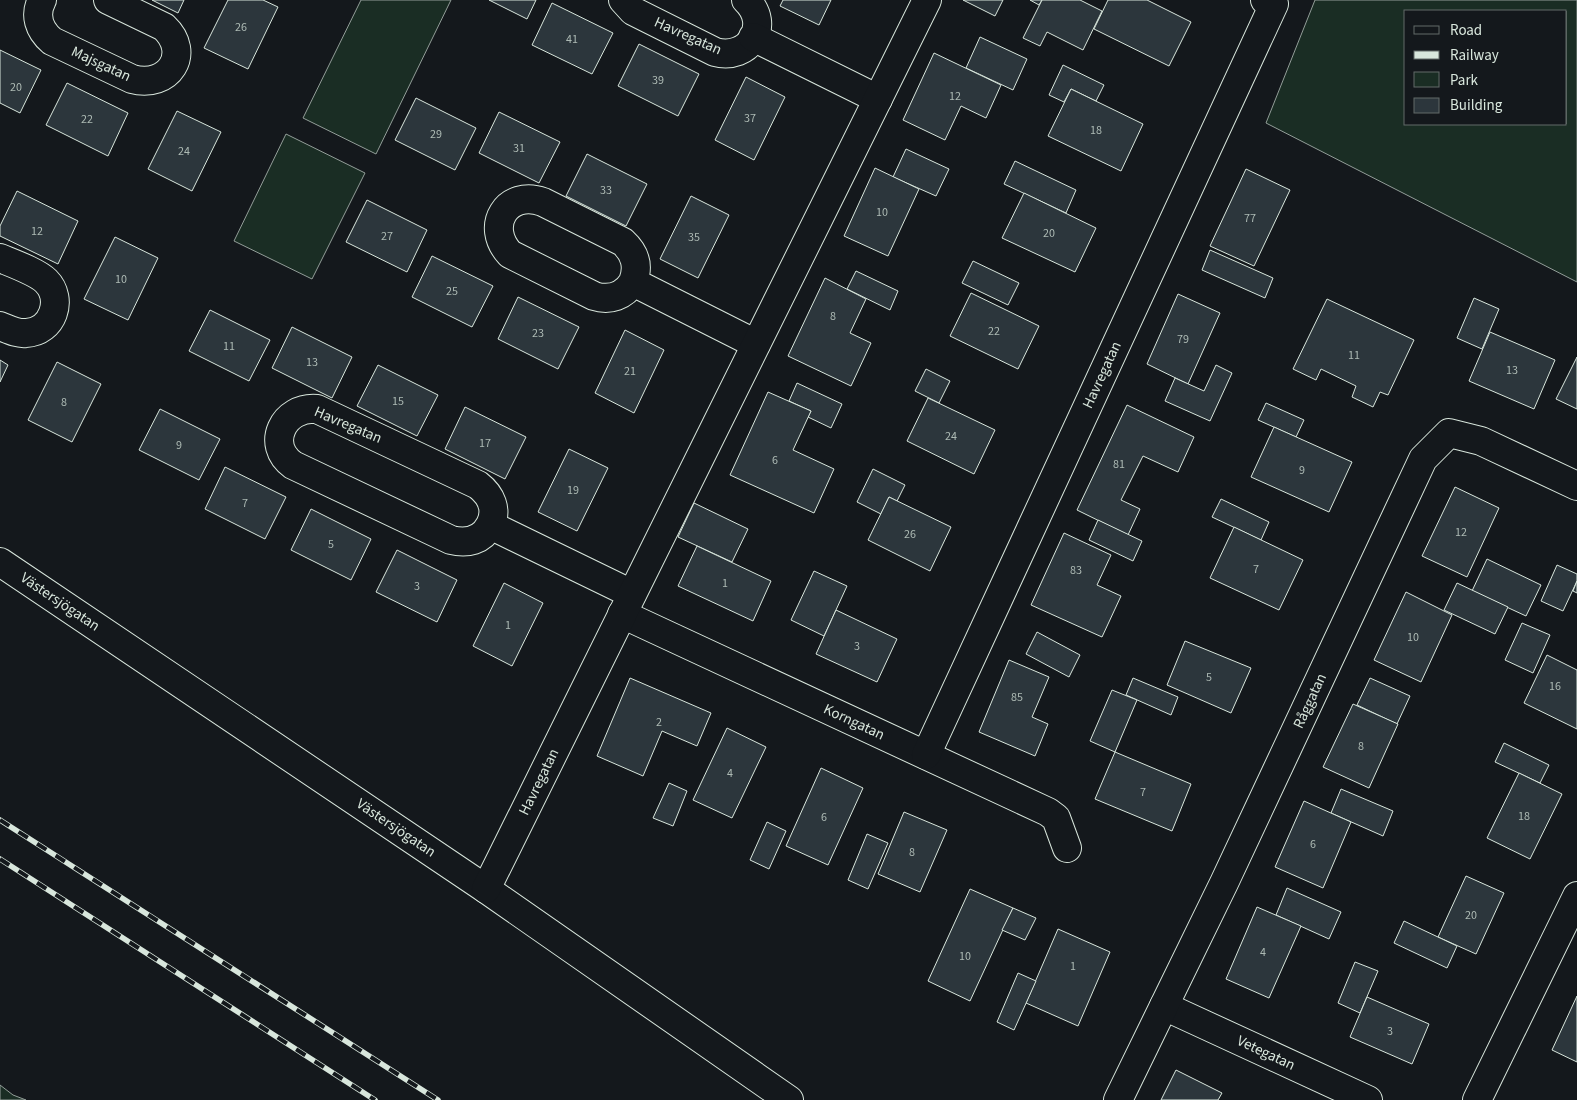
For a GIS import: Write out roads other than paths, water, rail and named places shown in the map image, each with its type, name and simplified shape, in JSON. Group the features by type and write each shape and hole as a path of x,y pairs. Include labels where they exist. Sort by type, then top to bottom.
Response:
{"street":[{"name":"Majsgatan","path":"40,1 38,19 42,31 52,41 132,80 147,82 167,74 173,65 176,53 174,41 169,31 108,0"},
{"name":"Havregatan","path":"623,0 632,11 722,54 736,53 748,45 753,37"},
{"path":"746,0 756,15 757,28 753,37 878,99"},
{"name":"Havregatan","path":"486,889 927,0"},
{"name":"Havregatan","path":"926,755 1274,4 1265,0"},
{"path":"521,200 543,202 621,241 627,246 632,252 636,264 633,282 627,289 615,297 594,296 510,254 500,240 498,231 500,219 508,207 521,200"},
{"path":"0,258 47,282 53,292 55,305 49,322 39,330 18,333 0,326"},
{"path":"633,282 756,344"},
{"name":"Havregatan","path":"310,409 317,410 478,485 485,490 492,503 493,516 490,525 485,533 473,540 465,542 451,540 293,465 287,460 280,446 283,426 290,416 296,412 310,409"},
{"name":"Råggatan","path":"1118,1100 1224,883 1423,459 1449,433 1481,441 1577,486"},
{"path":"490,525 627,604"},
{"name":"Västersjögatan","path":"0,562 486,889 789,1100"},
{"name":"Korngatan","path":"627,604 926,755 1052,814 1059,824 1067,848"},
{"path":"1477,1100 1577,896"},
{"name":"Vetegatan","path":"1164,1006 1368,1100"}],"railway":[{"path":"0,820 438,1100"},
{"path":"0,859 375,1100"}]}
